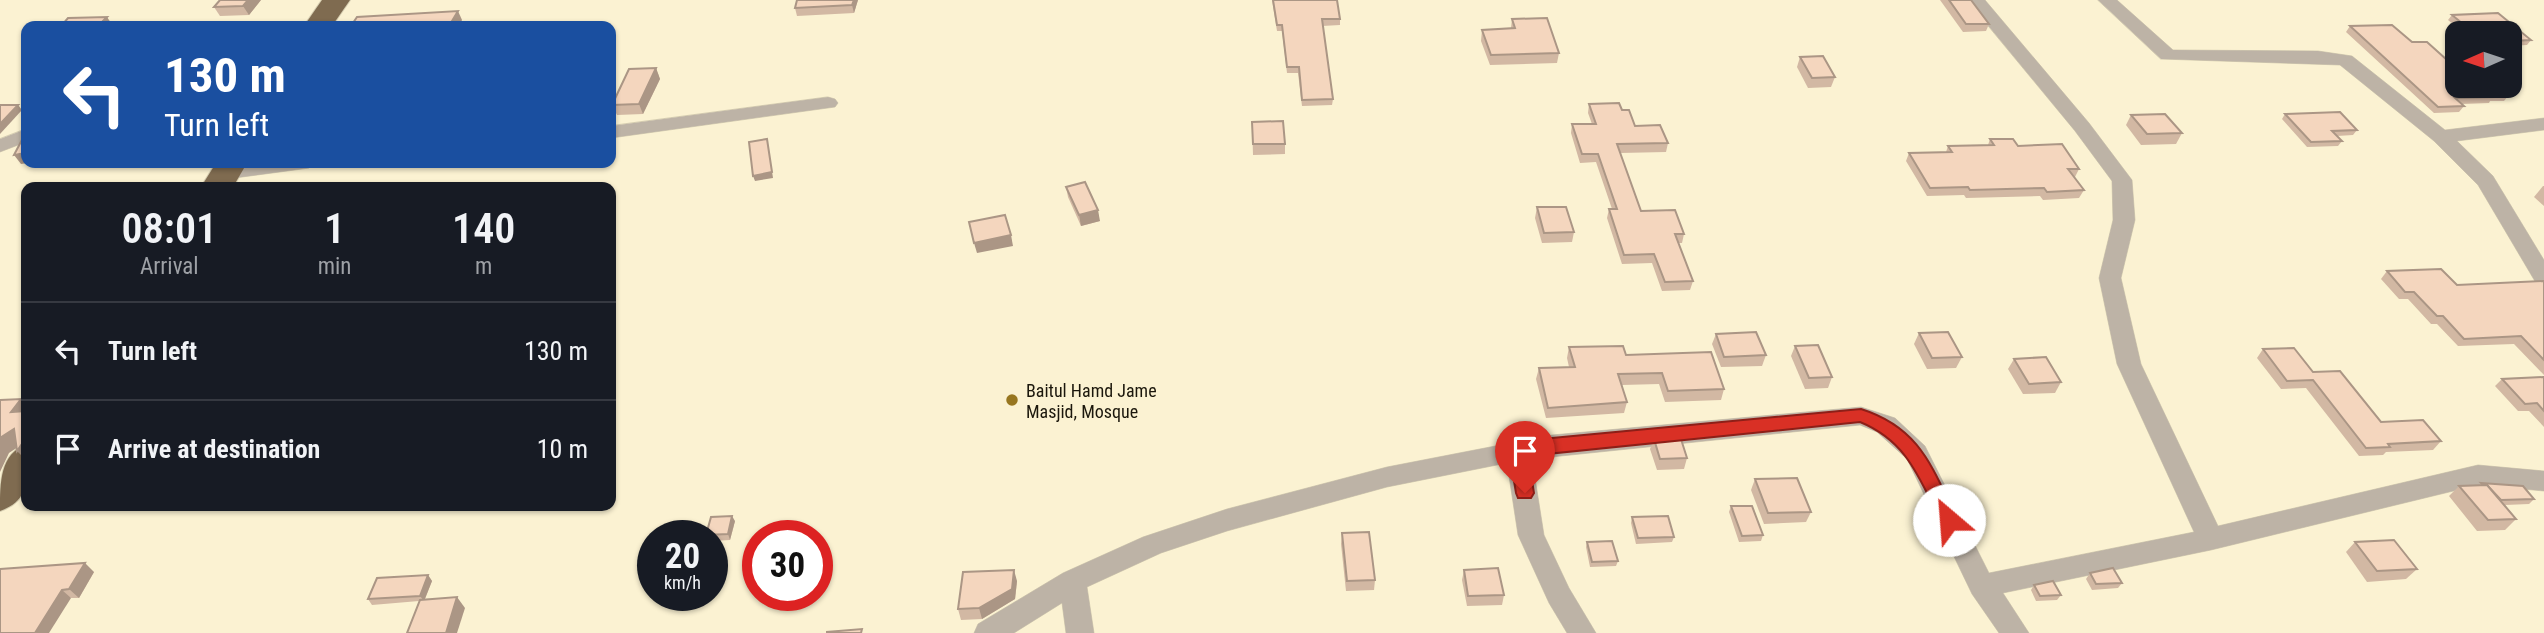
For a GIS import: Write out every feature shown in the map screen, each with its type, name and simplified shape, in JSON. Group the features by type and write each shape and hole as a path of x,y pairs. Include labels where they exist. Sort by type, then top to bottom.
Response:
{"highway":[{"path":"321,21 336,0"},
{"path":"0,495 21,466"}],"street":[{"path":"1976,0 2082,127 2122,180 2124,220 2110,278 2129,364 2211,539"},
{"path":"2107,0 2168,55 2345,60 2441,137 2486,181 2544,278"},
{"path":"616,131 828,103"},
{"path":"2441,137 2544,124"},
{"path":"0,146 21,137"},
{"path":"225,174 267,168"},
{"path":"988,633 1073,581 1152,545 1227,520 1387,477 1552,445 1861,416 1886,425 1916,453 1982,586 2015,633"},
{"path":"1518,451 1531,535 1559,595 1582,633"},
{"path":"1982,586 2211,539 2478,475 2544,481"},
{"path":"1073,581 1080,633"}],"building":[{"path":"220,0 248,0 243,6 214,7"},
{"path":"797,0 854,0 852,5 795,8"},
{"path":"1273,0 1337,0 1340,19 1322,19 1333,99 1302,100 1299,67 1287,67 1282,25 1277,25"},
{"path":"1949,0 1971,0 1989,24 1966,24"},
{"path":"458,11 452,21 354,21 357,17"},
{"path":"2498,13 2508,21 2459,21 2452,15"},
{"path":"107,17 103,21 66,21 68,18"},
{"path":"1547,18 1559,53 1491,55 1482,30 1515,28 1512,19"},
{"path":"2392,25 2412,42 2427,42 2445,58 2445,98 2455,98 2464,106 2438,107 2350,26"},
{"path":"2522,33 2531,40 2522,40"},
{"path":"1823,56 1835,77 1812,78 1800,57"},
{"path":"656,68 639,104 616,105 616,97 629,69"},
{"path":"1619,103 1622,110 1629,110 1635,126 1660,125 1668,143 1617,144 1641,211 1675,210 1684,234 1675,234 1693,281 1665,282 1654,254 1624,255 1609,209 1617,209 1598,154 1582,154 1572,124 1596,124 1589,104"},
{"path":"0,105 18,105 0,124"},
{"path":"2340,112 2357,130 2332,131 2342,141 2311,142 2285,114"},
{"path":"2165,114 2182,133 2147,134 2131,115"},
{"path":"1283,121 1285,144 1253,144 1252,122"},
{"path":"767,139 772,172 753,176 749,142"},
{"path":"1990,139 2013,139 2018,146 2062,144 2079,169 2068,169 2084,190 2047,192 2044,188 1930,188 1909,153 1952,152 1948,146 1994,145"},
{"path":"21,142 21,154 14,155"},
{"path":"1085,182 1098,210 1079,215 1066,187"},
{"path":"1537,207 1566,207 1574,232 1544,233"},
{"path":"1005,215 1011,235 974,243 969,222"},
{"path":"2441,269 2457,285 2544,281 2544,360 2521,336 2464,339 2443,316 2437,316 2414,292 2405,292 2387,271"},
{"path":"1756,332 1766,355 1724,357 1716,334"},
{"path":"1948,332 1962,357 1932,358 1919,333"},
{"path":"1818,345 1832,377 1809,378 1795,346"},
{"path":"1623,346 1626,355 1711,352 1724,389 1668,391 1662,373 1618,374 1627,402 1548,408 1539,368 1575,367 1569,347"},
{"path":"2294,348 2313,372 2340,371 2381,422 2423,420 2441,441 2366,448 2313,380 2287,381 2263,349"},
{"path":"2046,357 2061,382 2029,384 2014,359"},
{"path":"2544,377 2544,411 2537,403 2525,404 2502,379"},
{"path":"21,399 11,412 21,411 21,445 17,451 14,429 0,438 0,400"},
{"path":"1680,436 1687,458 1660,459 1654,439"},
{"path":"1797,478 1811,512 1768,513 1755,479"},
{"path":"2481,483 2523,486 2534,499 2501,500 2487,485"},
{"path":"2487,485 2516,519 2488,520 2459,486"},
{"path":"1731,506 1752,506 1763,535 1742,536"},
{"path":"732,516 728,534 728,520 710,520 711,517"},
{"path":"1668,516 1674,537 1638,538 1632,517"},
{"path":"1369,532 1375,580 1347,581 1342,533"},
{"path":"2394,540 2417,569 2377,571 2355,542"},
{"path":"1612,541 1618,561 1592,562 1587,542"},
{"path":"85,563 69,589 62,590 35,633 0,633 0,569"},
{"path":"1498,568 1504,595 1468,596 1464,570"},
{"path":"2113,568 2122,583 2096,584 2090,573"},
{"path":"1014,570 1012,589 979,608 958,609 963,572"},
{"path":"428,575 420,596 368,599 377,578"},
{"path":"2053,581 2061,595 2040,596 2034,585"},
{"path":"457,597 446,633 407,633 420,600"},
{"path":"862,629 861,633 827,633 827,632"}],"place":[{"name":"Baitul Hamd Jame Masjid, Mosque","path":"1012,400"}],"route":[{"path":"1525,493 1518,451 1552,445 1861,416 1886,425 1916,453 1949,520"}]}
